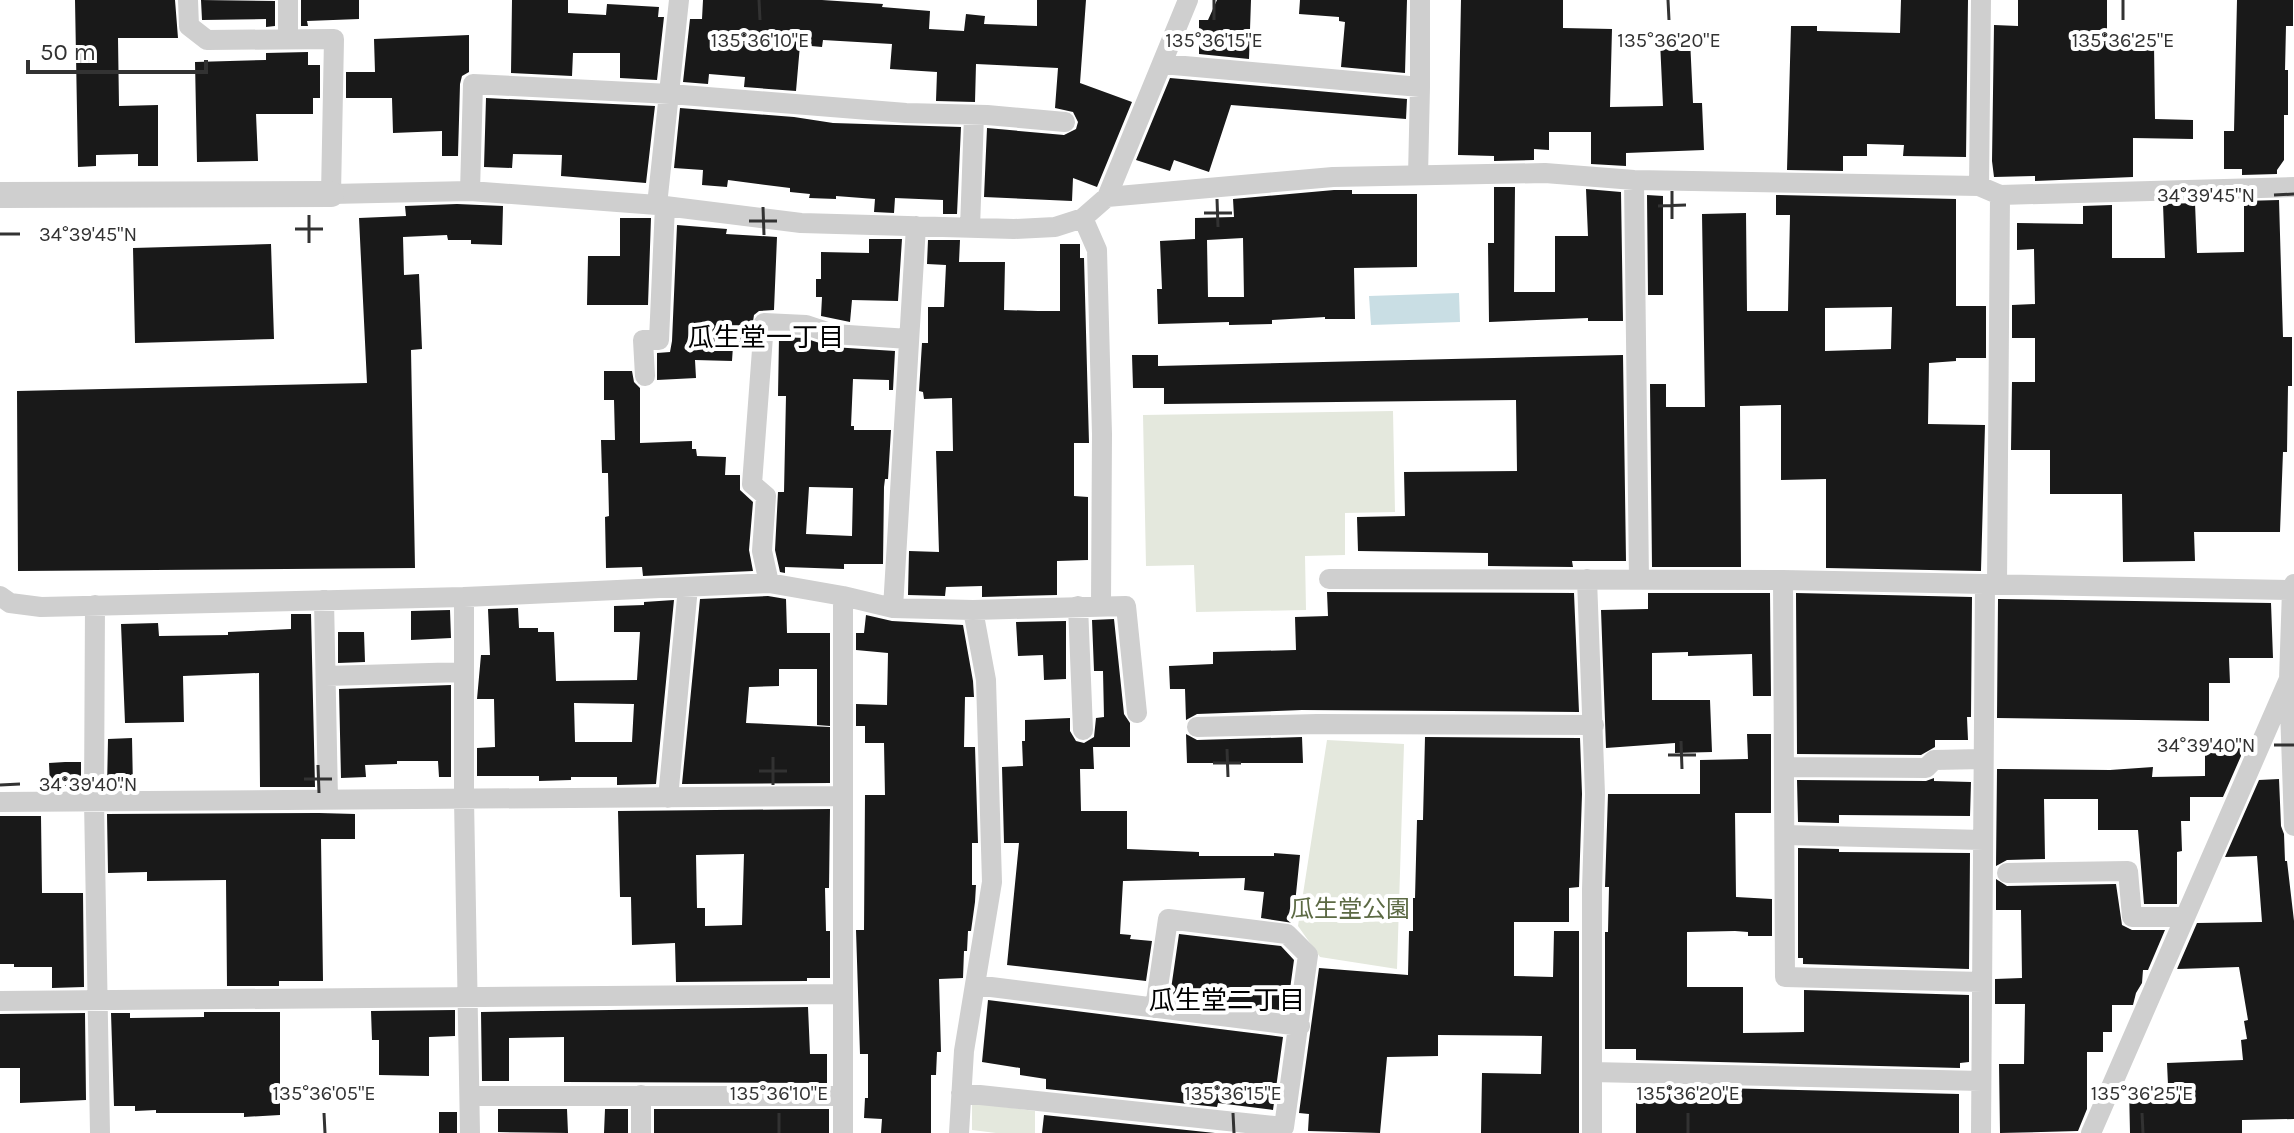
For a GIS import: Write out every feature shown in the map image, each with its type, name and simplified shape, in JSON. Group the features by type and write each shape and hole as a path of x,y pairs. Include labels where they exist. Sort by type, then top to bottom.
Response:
{"street":[{"path":"188,0 189,26 207,40 334,39 331,194"},
{"path":"288,0 288,39"},
{"path":"645,376 643,340 659,340 661,206 679,0"},
{"path":"0,195 470,191 661,206 801,223 1055,227 1083,218 1107,197 1188,0"},
{"path":"1418,176 1420,0"},
{"path":"1979,186 1981,0"},
{"path":"1162,64 1420,87"},
{"path":"470,191 473,84 670,94 1065,122"},
{"path":"970,228 974,115"},
{"path":"1107,197 1333,177 1545,173 1634,180 1979,186 2000,195 2294,187"},
{"path":"1634,180 1639,579"},
{"path":"1981,1133 1983,759 1991,584 2000,195"},
{"path":"1083,218 1097,250 1102,434 1101,605"},
{"path":"893,608 916,226"},
{"path":"769,583 762,551 766,496 752,484 764,323 806,325 833,334 909,339"},
{"path":"1329,579 1783,580 2293,587 2289,679 2294,826"},
{"path":"1587,579 1595,794 1591,903 1592,1133"},
{"path":"1783,580 1785,977 1982,982"},
{"path":"0,596 10,603 41,607 464,597 769,583 893,608 973,610 1126,606 1137,713"},
{"path":"668,798 688,587"},
{"path":"843,596 843,1133"},
{"path":"464,597 470,1133"},
{"path":"324,600 328,799"},
{"path":"95,605 94,801 100,1133"},
{"path":"1078,606 1083,730"},
{"path":"959,1133 964,1051 992,882 986,680 973,610"},
{"path":"326,676 464,672"},
{"path":"2091,1133 2289,679"},
{"path":"1197,727 1594,725"},
{"path":"1784,767 1926,768 1934,760 1983,759"},
{"path":"0,802 842,796"},
{"path":"1785,835 1983,840"},
{"path":"2007,873 2128,871 2132,917 2185,917"},
{"path":"961,1093 1284,1127 1308,955 1287,934 1168,919 1155,1008"},
{"path":"975,985 1300,1026"},
{"path":"0,1001 841,994"},
{"path":"1592,1072 1981,1081"},
{"path":"641,1095 641,1133"},
{"path":"470,1096 842,1096"}],"green space":[{"path":"1393,411 1395,512 1345,513 1345,555 1305,556 1306,610 1196,612 1194,565 1146,566 1143,415"},
{"name":"瓜生堂公園","path":"1327,740 1404,744 1397,969 1320,957 1298,926"},
{"path":"972,1103 1035,1111 1035,1133 972,1130"}],"shaded area":[{"path":"1459,293 1460,322 1371,325 1369,296"}],"building":[{"path":"75,0 175,0 178,38 118,38 119,106 158,105 158,166 138,166 138,154 96,155 96,166 78,167"},
{"path":"201,0 275,1 275,26 266,27 266,19 202,20"},
{"path":"301,0 359,0 359,19 307,21 308,26 301,26"},
{"path":"512,0 568,0 568,13 606,15 607,4 659,7 658,17 664,17 657,80 620,78 620,53 573,53 572,76 511,73"},
{"path":"703,0 822,0 883,4 882,7 930,11 929,29 964,31 966,14 985,16 984,24 1037,26 1037,0 1086,0 1080,83 1132,102 1097,187 1073,178 1072,201 984,197 987,128 1064,135 1076,129 1078,122 1073,112 1055,108 1058,68 976,64 975,102 936,101 937,72 890,69 892,44 823,40 822,47 800,45 796,91 744,87 745,77 709,74 708,84 683,82 690,19 702,19"},
{"path":"1217,0 1251,0 1249,59 1199,54 1199,20 1208,20"},
{"path":"1300,0 1407,0 1405,73 1341,67 1345,22 1339,21 1339,17 1299,14"},
{"path":"1461,0 1563,0 1563,28 1612,29 1610,107 1663,106 1660,41 1690,39 1693,103 1702,103 1704,150 1626,153 1626,166 1591,164 1591,132 1549,132 1549,150 1534,149 1534,160 1494,161 1494,156 1458,155"},
{"path":"1901,0 1968,0 1966,157 1903,156 1904,145 1867,144 1867,156 1843,156 1843,171 1787,170 1791,26 1817,26 1817,31 1900,33"},
{"path":"2018,0 2107,0 2107,34 2123,34 2123,43 2154,44 2155,119 2193,120 2193,139 2133,138 2133,177 2035,181 2035,176 1994,177 1994,25 2018,26"},
{"path":"2237,0 2293,0 2293,26 2286,26 2288,115 2284,115 2284,160 2277,174 2242,175 2242,169 2224,169 2224,131 2234,131"},
{"path":"469,35 469,72 462,76 460,84 458,156 442,156 442,131 393,133 392,98 346,98 346,72 375,72 374,39"},
{"path":"308,52 308,65 320,65 320,98 313,98 313,114 256,114 258,161 197,162 195,62 266,60 266,53"},
{"path":"1170,78 1407,99 1406,119 1231,105 1209,172 1174,160 1170,171 1136,160"},
{"path":"486,98 655,106 646,183 561,176 562,155 513,154 512,168 484,167"},
{"path":"680,108 833,123 961,127 957,214 943,214 943,200 895,198 894,213 874,212 875,199 836,196 836,199 809,198 810,194 790,192 790,188 728,180 727,187 702,185 703,170 674,168"},
{"path":"1494,187 1515,187 1514,292 1555,292 1555,236 1588,236 1586,189 1621,192 1623,321 1588,321 1588,318 1489,322 1488,243 1494,243"},
{"path":"1334,190 1352,190 1352,194 1417,194 1417,267 1354,268 1355,319 1272,320 1272,324 1158,324 1157,289 1162,289 1160,241 1195,239 1195,218 1234,217 1233,199","holes":["1243,238 1244,297 1208,297 1207,240"]},
{"path":"1647,195 1663,196 1663,295 1648,295"},
{"path":"1776,195 1956,199 1956,306 1986,306 1986,358 1956,358 1956,361 1929,363 1928,424 1985,425 1981,571 1826,568 1826,479 1781,480 1781,405 1740,406 1741,567 1652,567 1650,384 1666,384 1666,407 1705,407 1702,214 1746,213 1747,311 1788,311 1790,215 1776,215","holes":["1892,307 1891,349 1825,351 1825,308"]},
{"path":"2279,200 2283,337 2292,337 2292,386 2288,386 2287,452 2283,452 2280,532 2194,532 2195,561 2123,562 2122,494 2050,494 2050,450 2011,450 2012,382 2035,382 2035,338 2012,338 2012,305 2035,304 2034,249 2017,250 2017,223 2083,224 2083,206 2112,205 2112,258 2165,258 2163,204 2195,203 2197,253 2244,252 2244,201"},
{"path":"405,206 503,206 502,245 448,240 447,235 403,237 404,275 419,274 422,349 411,350 415,568 18,571 17,391 367,383 359,218 406,216"},
{"path":"620,218 651,218 648,305 587,305 588,256 620,256"},
{"path":"677,225 727,229 726,234 777,237 774,310 759,311 754,315 749,347 733,346 732,361 695,360 696,378 657,380 657,353 670,352 672,341"},
{"path":"869,239 902,239 898,301 852,300 850,322 821,316 822,297 816,297 816,279 821,279 821,252 869,253"},
{"path":"928,240 960,240 959,262 1005,262 1004,310 1038,311 1060,311 1060,244 1080,244 1080,258 1084,258 1089,443 1074,443 1074,496 1088,497 1088,560 1057,561 1057,595 982,597 982,586 946,587 945,596 908,595 909,551 939,552 936,451 953,451 952,398 924,399 923,392 919,391 922,343 928,343 928,307 944,307 946,265 927,264"},
{"path":"271,244 274,339 135,343 133,248"},
{"path":"779,337 804,338 832,347 895,351 893,390 889,390 889,380 853,379 851,426 854,430 891,430 888,479 885,479 884,487 883,564 844,564 844,569 785,567 785,573 780,572 775,550 778,492 784,492 786,396 778,396","holes":["809,487 853,488 852,536 806,534"]},
{"path":"1132,355 1158,355 1158,366 1623,355 1626,561 1572,561 1573,567 1488,566 1488,553 1358,551 1357,517 1405,516 1404,472 1517,471 1516,400 1164,404 1164,388 1133,388"},
{"path":"604,371 632,371 634,382 640,388 640,443 692,441 692,449 696,449 697,456 726,457 725,475 740,475 740,490 753,502 749,550 753,571 643,576 642,567 606,568 608,473 602,473 601,440 615,440 614,400 604,400"},
{"path":"1327,592 1574,593 1579,712 1302,710 1197,714 1186,720 1185,689 1170,689 1169,666 1213,664 1213,652 1296,650 1295,617 1328,616"},
{"path":"1648,593 1770,593 1771,696 1753,696 1752,654 1688,656 1688,652 1652,653 1652,700 1710,700 1712,752 1675,753 1675,743 1606,748 1601,610 1648,609"},
{"path":"1796,593 1972,597 1968,740 1935,740 1935,747 1921,755 1797,754"},
{"path":"768,596 786,599 787,633 830,633 830,726 817,725 817,669 779,669 779,686 749,687 746,723 830,727 830,783 682,784 700,599"},
{"path":"1998,599 2271,603 2273,658 2229,658 2230,683 2209,683 2209,721 1997,718"},
{"path":"674,600 656,784 617,785 617,777 539,781 539,776 477,776 477,748 495,747 494,699 477,699 481,655 490,655 488,609 518,608 519,628 554,632 556,681 637,680 640,632 614,632 614,606 644,605 644,602","holes":["574,703 634,704 632,742 575,742"]},
{"path":"450,610 451,638 411,640 411,611"},
{"path":"291,614 311,614 315,787 260,787 259,673 183,676 184,722 125,723 121,624 158,623 159,636 228,635 228,632 291,629"},
{"path":"866,615 892,621 963,625 973,681 974,697 965,697 964,747 975,747 978,843 972,843 972,885 976,885 975,902 967,951 964,951 963,978 939,979 941,1052 937,1052 936,1075 931,1075 931,1133 881,1133 882,1119 864,1118 865,1098 868,1098 868,1054 860,1054 856,930 864,930 865,795 885,795 884,743 865,743 865,726 856,726 856,704 887,705 888,653 856,650 856,633 864,633"},
{"path":"1114,619 1124,714 1130,723 1130,747 1093,747 1094,769 1080,769 1081,811 1127,811 1127,849 1199,852 1199,856 1300,855 1293,923 1261,918 1264,892 1244,890 1245,878 1123,881 1120,934 1131,935 1130,939 1152,941 1146,981 1007,965 1019,843 1004,843 1002,767 1023,766 1025,720 1070,718 1070,731 1076,741 1084,743 1094,737 1096,718 1104,717 1103,671 1094,671 1092,620"},
{"path":"1066,621 1066,679 1044,680 1043,655 1018,656 1016,622"},
{"path":"338,632 364,632 365,662 338,663"},
{"path":"451,685 451,777 439,777 438,761 397,761 397,764 365,765 366,777 341,778 339,689"},
{"path":"1186,734 1197,740 1302,737 1303,763 1187,763"},
{"path":"1747,734 1771,734 1771,813 1735,813 1736,897 1772,899 1772,936 1748,936 1748,932 1735,931 1687,932 1687,987 1743,987 1743,1033 1804,1032 1804,990 1969,995 1969,1062 1960,1063 1960,1068 1636,1060 1636,1049 1605,1049 1608,794 1700,794 1700,760 1748,759"},
{"path":"1425,737 1580,738 1579,887 1569,888 1569,922 1514,922 1514,976 1553,977 1554,931 1579,931 1579,1133 1481,1133 1482,1073 1541,1074 1542,1036 1438,1035 1438,1056 1387,1057 1380,1133 1308,1131 1309,1114 1299,1113 1319,968 1408,975 1409,931 1413,931 1415,898 1417,820 1423,820"},
{"path":"132,738 133,788 107,788 108,739"},
{"path":"2241,748 2241,756 2223,797 2190,797 2190,821 2181,821 2182,851 2177,852 2177,904 2144,904 2138,830 2098,830 2098,799 2044,799 2045,859 2007,860 1996,866 1997,769 2110,770 2153,767 2152,777 2205,776 2205,749"},
{"path":"81,762 81,786 50,786 49,763"},
{"path":"1934,778 1934,781 1971,782 1970,816 1839,815 1839,823 1798,822 1797,780 1926,781"},
{"path":"2279,779 2281,826 2294,921 2294,1119 2242,1120 2242,1133 2130,1133 2129,1086 2168,1085 2167,1063 2243,1060 2241,1040 2247,1039 2244,1021 2248,1020 2239,967 2177,969 2197,923 2262,922 2257,856 2225,857 2259,780"},
{"path":"830,809 829,888 825,888 826,931 830,931 830,978 807,978 807,981 676,982 675,943 632,945 631,897 620,897 618,811","holes":["744,854 742,925 705,926 705,908 697,908 696,855"]},
{"path":"107,814 355,814 355,839 321,839 323,981 279,981 279,986 227,986 226,880 147,881 147,872 108,873"},
{"path":"0,816 41,816 42,893 83,893 84,987 52,988 52,967 0,964"},
{"path":"1798,848 1839,849 1839,852 1970,853 1969,969 1803,964 1803,958 1798,958"},
{"path":"1996,879 2007,886 2116,884 2122,925 2132,930 2165,930 2148,970 2143,970 2142,983 2133,1005 2112,1005 2112,1032 2103,1032 2103,1052 2087,1052 2087,1109 2078,1131 2000,1133 1999,1064 2024,1064 2025,1004 1995,1004 1995,979 2022,978 2021,910 1996,910"},
{"path":"1179,934 1281,946 1294,960 1287,1011 1170,996"},
{"path":"988,1000 1283,1037 1273,1110 1046,1089 1046,1079 1020,1075 1020,1068 982,1062"},
{"path":"808,1007 810,1054 827,1054 827,1083 564,1082 564,1037 509,1038 509,1081 482,1081 481,1012"},
{"path":"455,1010 455,1036 429,1037 429,1076 379,1075 379,1040 372,1040 371,1011"},
{"path":"204,1012 280,1012 280,1115 244,1117 244,1113 156,1113 156,1110 135,1111 135,1106 114,1106 111,1013 130,1013 130,1018 204,1017"},
{"path":"85,1013 86,1100 20,1103 20,1068 0,1068 0,1014"},
{"path":"1636,1086 1959,1094 1959,1133 1636,1133"},
{"path":"498,1109 567,1109 568,1133 498,1132"},
{"path":"605,1109 628,1109 628,1133 604,1133"},
{"path":"654,1109 829,1109 829,1133 654,1133"},
{"path":"439,1112 457,1112 457,1133 439,1133"},
{"path":"1044,1115 1215,1133 1042,1133"}],"district":[{"name":"瓜生堂一丁目","path":"766,337"},
{"name":"瓜生堂二丁目","path":"1227,1000"}]}
